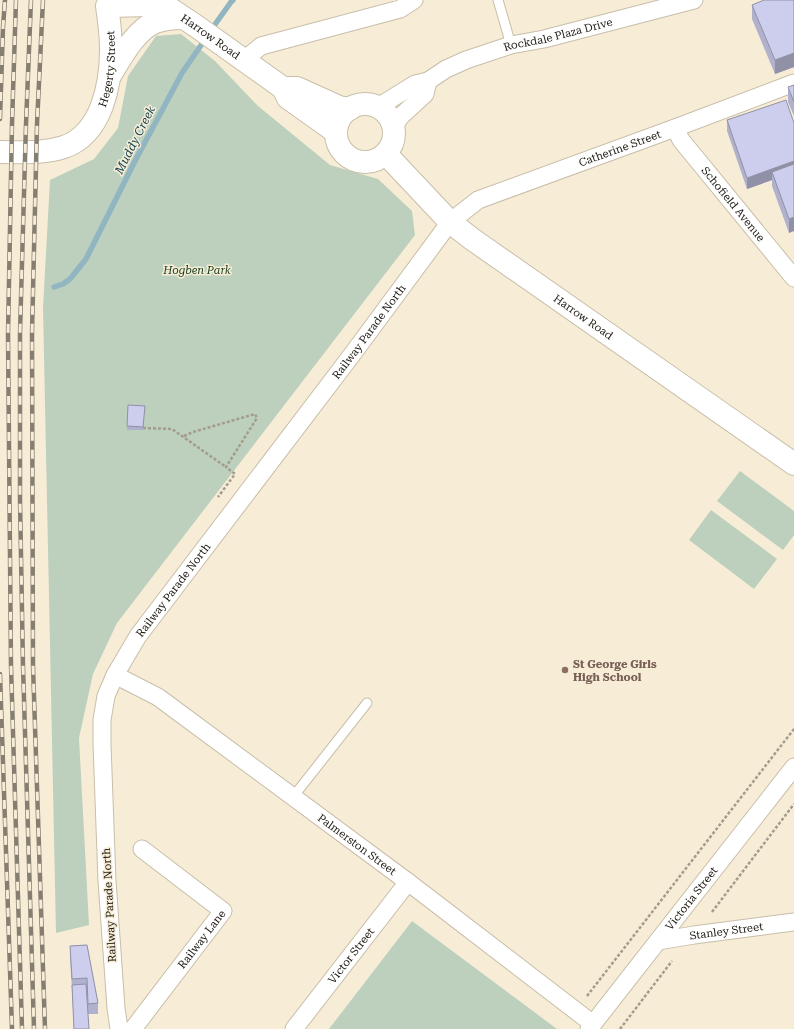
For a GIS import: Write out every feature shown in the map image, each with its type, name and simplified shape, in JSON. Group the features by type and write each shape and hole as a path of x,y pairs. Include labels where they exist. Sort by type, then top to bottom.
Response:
{"main road":[{"name":"Harrow Road","path":"106,3 152,5 168,8 283,88 288,98 336,132"},
{"name":"Hegerty Street","path":"0,152 45,152 65,147 86,133 99,113 104,99 108,79 111,49 106,3"},
{"path":"108,79 126,49 145,29 155,22 168,19 197,27"},
{"name":"Harrow Road","path":"283,88 296,88 339,107 350,109"},
{"path":"364,104 378,107 385,112 394,127 392,146 386,154 371,162 362,162 346,156 340,149 337,141 337,125 344,113 350,109 364,104"},
{"name":"Harrow Road","path":"386,154 450,222 472,239 794,464"}],"street":[{"path":"244,60 261,46 400,9 414,0"},
{"name":"Rockdale Plaza Drive","path":"378,107 415,84 428,81 446,69 466,60 511,46 544,39 676,2 694,0"},
{"path":"394,127 401,116 425,94 428,81"},
{"name":"Catherine Street","path":"450,222 478,200 794,83"},
{"name":"Schofield Avenue","path":"675,128 681,140 794,278"},
{"name":"Railway Parade North","path":"119,1029 116,1008 107,881 102,744 102,720 106,696 115,675 138,636 450,222"},
{"name":"Palmerston Street","path":"115,675 158,697 408,882 591,1027"},
{"name":"Victoria Street","path":"591,1027 794,767"},
{"name":"Railway Lane","path":"133,1029 222,911 142,849"},
{"name":"Victor Street","path":"294,1029 408,882"},
{"name":"Stanley Street","path":"658,941 794,922"}],"lane":[{"path":"498,0 511,46"},
{"path":"293,797 367,703"}],"path":[{"path":"184,436 255,414 257,418 226,467"},
{"path":"144,428 172,429 184,436 235,474 218,497"},
{"path":"587,996 794,729"},
{"path":"712,912 794,804"},
{"path":"620,1029 672,961"}],"green space":[{"name":"Hogben Park","path":"181,34 215,61 258,106 330,165 378,179 412,211 415,235 117,623 93,674 79,738 89,925 56,933 43,308 50,180 94,159 118,128 128,76 156,36"},
{"path":"740,471 794,511 794,535 783,550 717,501"},
{"path":"711,510 777,559 754,589 689,540"},
{"path":"412,921 557,1029 329,1029"}],"building":[{"path":"764,0 794,0 794,53 775,60 752,5"},
{"path":"794,85 794,102 788,87"},
{"path":"786,100 794,123 794,161 747,178 727,120"},
{"path":"794,164 794,217 789,219 772,172"},
{"path":"128,405 145,406 143,427 127,426"},
{"path":"87,945 98,1003 88,1004 87,978 72,979 70,946"},
{"path":"86,984 89,1029 74,1029 72,985"}],"waterway":[{"name":"Muddy Creek","path":"211,30 233,0"},
{"name":"Muddy Creek","path":"54,287 63,284 70,279 86,259 135,161 182,73 206,38"}],"railway":[{"path":"0,119 5,0"},
{"path":"16,0 8,335 11,666 22,1029"},
{"path":"31,0 20,333 20,500 23,666 34,1029"},
{"path":"43,0 37,124 32,333 33,666 45,1029"},
{"path":"0,674 12,1029"}],"place":[{"name":"St George Girls High School","path":"565,670"}]}
